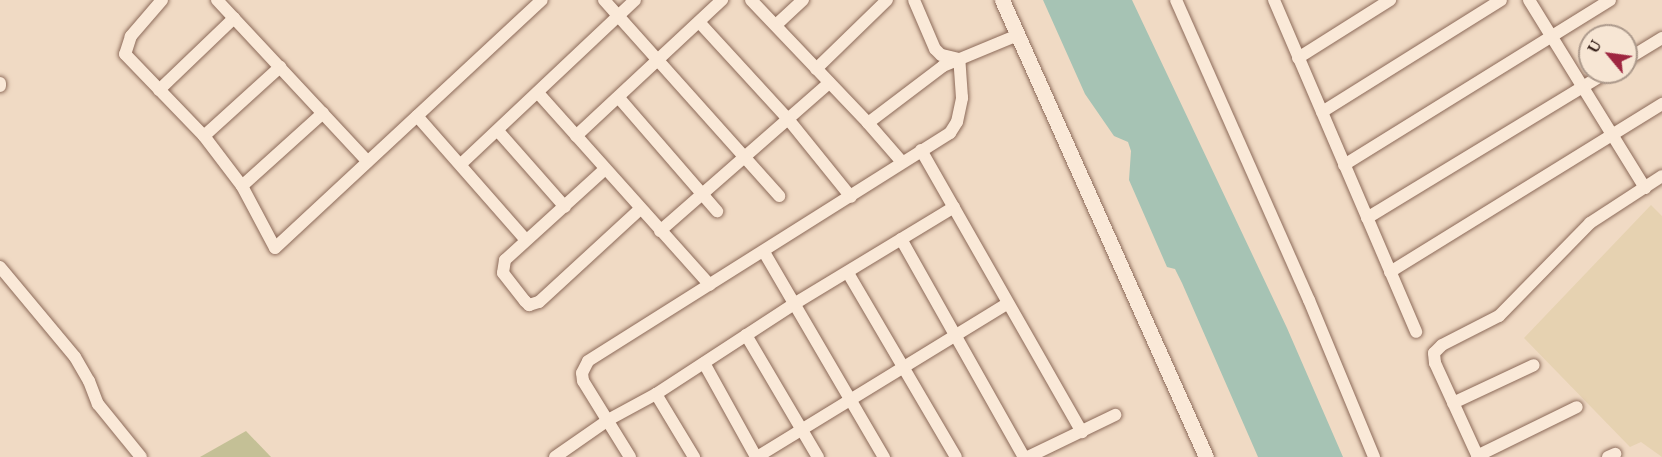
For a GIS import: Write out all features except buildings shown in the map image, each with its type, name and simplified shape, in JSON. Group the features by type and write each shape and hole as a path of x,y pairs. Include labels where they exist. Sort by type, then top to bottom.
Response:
{"street":[{"path":"162,0 131,36 125,54 204,136 242,186 275,248 542,0"},
{"path":"217,0 368,161"},
{"path":"604,0 779,196"},
{"path":"461,164 539,94 634,0"},
{"path":"576,136 722,0"},
{"path":"751,0 902,162"},
{"path":"776,25 802,0"},
{"path":"816,69 887,0"},
{"path":"914,0 935,49 941,56 959,59"},
{"path":"1002,0 1206,457"},
{"path":"1176,0 1309,300 1374,457"},
{"path":"1298,58 1390,0"},
{"path":"1322,112 1501,0"},
{"path":"1529,0 1615,135 1645,188"},
{"path":"1344,165 1610,0"},
{"path":"1277,1 1298,58 1416,332"},
{"path":"159,90 234,18"},
{"path":"699,22 788,119 851,197"},
{"path":"868,123 930,75 959,59 1018,35"},
{"path":"1638,53 1662,38"},
{"path":"630,457 583,381 583,367 588,361 950,133 957,122 962,98 959,59"},
{"path":"204,136 280,68"},
{"path":"660,231 830,83"},
{"path":"1367,218 1587,84"},
{"path":"539,94 604,170 710,285"},
{"path":"619,98 717,211"},
{"path":"1390,272 1662,104"},
{"path":"242,186 323,113"},
{"path":"417,116 526,240"},
{"path":"498,131 564,207"},
{"path":"921,150 1082,432"},
{"path":"604,170 505,261 502,269 525,302 533,305 640,209"},
{"path":"1577,408 1478,457 1434,358 1437,348 1499,316 1576,235 1602,213 1662,176"},
{"path":"562,455 608,420 656,394 794,304 954,207"},
{"path":"901,239 955,337 1026,457 1115,415"},
{"path":"764,252 884,457"},
{"path":"0,267 75,357 89,381 98,404 141,457"},
{"path":"848,273 905,366 956,457"},
{"path":"704,363 757,457 1008,303"},
{"path":"746,335 818,457"},
{"path":"1453,403 1534,365"},
{"path":"656,394 694,457"}],"shaded area":[{"path":"1043,0 1132,0 1287,328 1343,457 1258,457 1182,283 1175,269 1167,267 1129,180 1131,151 1128,142 1114,136 1085,94"},
{"path":"1651,205 1662,216 1662,457 1641,442 1630,447 1524,338"},
{"path":"246,431 271,457 200,457"}]}
